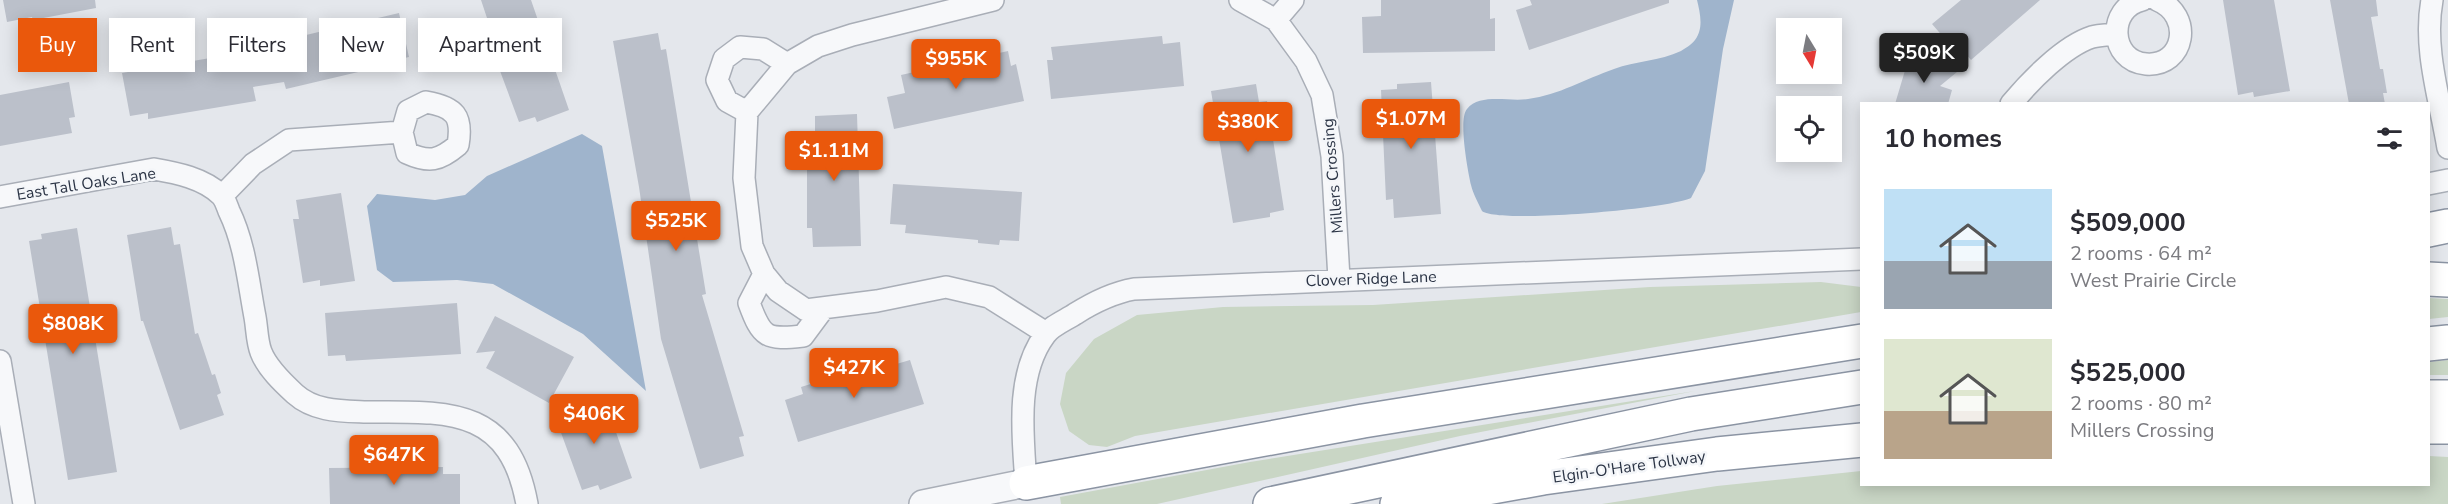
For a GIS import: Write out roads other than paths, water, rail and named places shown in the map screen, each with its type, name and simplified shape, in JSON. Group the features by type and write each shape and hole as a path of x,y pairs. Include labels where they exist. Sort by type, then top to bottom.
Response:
{"highway":[{"path":"2430,230 2448,226"},
{"path":"2430,279 2448,280"},
{"path":"1025,497 1363,421 1860,341"},
{"path":"2430,344 2448,342"},
{"path":"1270,504 1691,414 1860,387"},
{"path":"2430,397 2448,397"},
{"path":"2430,427 2448,427"},
{"name":"Elgin-O'Hare Tollway","path":"1397,504 1543,478 1717,454 1860,440"}],"street":[{"path":"993,0 968,4 852,35 818,46 787,64 747,112 744,178 752,246 764,274 778,291 806,310 877,301 946,287 989,297 1046,333"},
{"name":"Millers Crossing","path":"1240,0 1276,20 1306,61 1324,103 1335,186 1339,279"},
{"path":"1276,20 1293,0"},
{"path":"2142,0 2127,7 2121,14 2116,34 2125,54 2134,61 2145,64 2157,63 2167,58 2175,51 2180,40 2181,29 2174,10 2166,3 2157,0"},
{"path":"2432,0 2429,39 2448,148"},
{"path":"2013,102 2032,79 2058,57 2091,38 2116,34"},
{"path":"747,112 727,101 717,80 724,59 740,47 763,49 787,64"},
{"path":"402,132 289,140 253,164 222,196 240,234 261,353 281,382 307,404 339,411 437,412 467,419 484,426 508,451 519,470 527,504"},
{"name":"East Tall Oaks Lane","path":"0,197 154,169 176,172 200,181 222,196"},
{"path":"2430,184 2448,180"},
{"name":"Clover Ridge Lane","path":"1025,497 1023,423 1026,385 1033,357 1046,333 1088,305 1116,292 1134,289 1339,279 1860,259"},
{"path":"764,274 749,303 758,327 777,339 803,336 823,309"},
{"path":"0,361 24,504"},
{"path":"923,504 1025,497"}],"water":[{"path":"1697,0 1734,0 1723,49 1705,171 1691,198 1651,206 1584,214 1518,216 1495,215 1482,211 1472,188 1466,158 1463,123 1467,109 1479,101 1539,97 1622,66 1665,57 1681,51 1694,41 1700,31"},
{"path":"582,134 602,146 646,391 583,334 493,284 457,280 393,282 377,270 367,206 377,194 435,200 465,195 487,176"}]}
